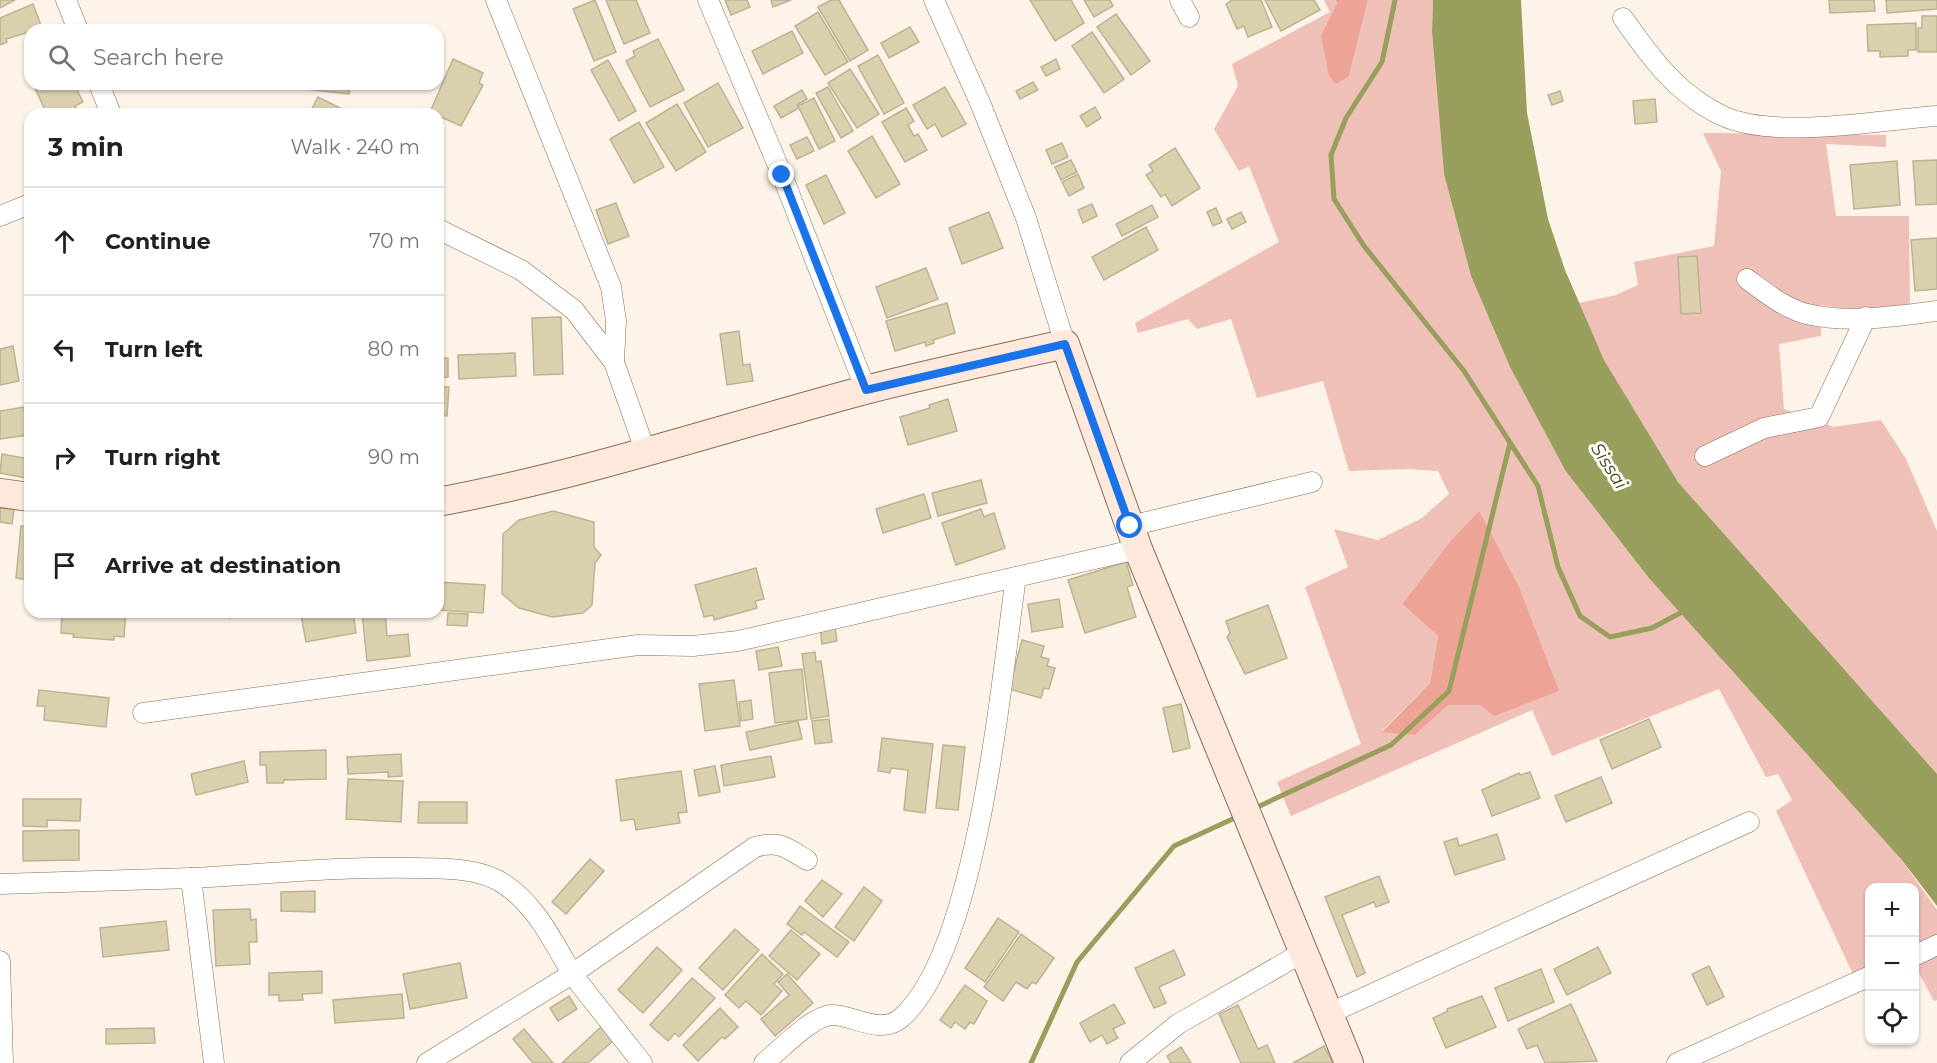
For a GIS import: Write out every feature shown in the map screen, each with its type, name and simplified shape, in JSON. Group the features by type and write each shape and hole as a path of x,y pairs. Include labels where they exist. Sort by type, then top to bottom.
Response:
{"street":[{"path":"66,0 76,24"},
{"path":"496,0 611,287 616,321 614,362"},
{"path":"708,0 782,175 866,390"},
{"path":"934,0 981,105 1026,219 1065,344 1134,537 1302,953 1349,1063"},
{"path":"1623,18 1650,56 1672,80 1702,104 1724,116 1748,124 1824,126 1937,116"},
{"path":"101,90 109,108"},
{"path":"0,216 24,206"},
{"path":"444,232 521,270 574,310 614,362 646,453"},
{"path":"1747,279 1780,303 1806,314 1834,318 1937,311"},
{"path":"1705,456 1764,428 1819,417 1866,317"},
{"path":"444,501 511,488 646,453 866,390 1065,344"},
{"path":"143,713 638,645 693,646 738,641 1016,577 1134,537 1312,482"},
{"path":"0,493 24,496"},
{"path":"764,1063 810,1025 831,1016 880,1025 899,1020 913,1005 931,976 961,902 986,782 1016,577"},
{"path":"1328,1014 1749,822"},
{"path":"427,1063 572,974 755,847 770,842 781,845 807,860"},
{"path":"0,884 191,878 380,867 453,869 478,874 496,880 519,898 542,923 572,974 642,1063"},
{"path":"191,878 214,1063"},
{"path":"1919,954 1937,945"},
{"path":"1130,1063 1178,1024 1302,953"},
{"path":"0,962 3,1063"},
{"path":"1677,1063 1865,978"}],"shaded area":[{"path":"1324,0 1336,0 1337,3 1321,35 1349,76 1368,0 1433,0 1432,32 1444,174 1471,276 1510,367 1565,470 1901,859 1918,883 1865,883 1865,987 1860,989 1776,811 1792,800 1778,774 1766,777 1719,689 1552,756 1532,710 1291,816 1277,782 1361,744 1305,587 1348,567 1334,529 1378,540 1422,518 1449,494 1438,471 1408,469 1349,471 1323,381 1257,398 1231,319 1197,329 1188,319 1138,333 1135,323 1279,242 1249,166 1239,171 1214,129 1238,86 1232,64 1330,12","holes":["1479,511 1480,705 1448,705 1415,735 1382,731 1430,683 1438,636 1402,604 1452,539"]},
{"path":"1336,0 1368,0 1349,76 1336,84 1329,76 1321,35 1337,3"},
{"path":"1703,133 1886,135 1886,147 1826,144 1836,216 1909,216 1910,308 1862,311 1820,305 1821,336 1779,344 1784,409 1833,427 1881,420 1906,459 1937,531 1937,774 1678,482 1604,360 1579,303 1616,295 1638,285 1634,262 1714,246 1721,171"},
{"path":"1479,511 1519,587 1559,691 1494,716 1480,705 1448,705 1415,735 1382,732 1430,683 1438,636 1402,604 1452,539"},
{"path":"1919,884 1937,910 1937,1000 1934,1001 1919,973"}],"water":[{"name":"Sissai","path":"1433,0 1521,0 1527,113 1548,219 1565,270 1604,360 1678,482 1937,774 1937,906 1901,859 1649,578 1565,470 1510,367 1471,276 1444,174 1432,32"}],"building":[{"path":"0,0 15,0 0,8"},
{"path":"595,0 616,52 594,61 573,9"},
{"path":"606,0 636,0 650,33 624,44"},
{"path":"725,0 747,0 750,7 731,15"},
{"path":"771,0 791,0 773,7"},
{"path":"831,0 839,0 868,50 850,61 818,7"},
{"path":"1030,0 1071,0 1084,23 1055,41"},
{"path":"1084,0 1110,0 1113,6 1094,17"},
{"path":"1232,0 1261,0 1272,27 1248,37 1244,26 1237,29 1226,4"},
{"path":"1265,0 1314,0 1320,10 1281,31"},
{"path":"1829,0 1874,0 1875,11 1830,13"},
{"path":"1886,0 1937,0 1937,9 1887,13"},
{"path":"33,4 40,24 24,24 24,34 6,39 7,42 0,45 0,18"},
{"path":"818,12 848,62 825,75 795,26"},
{"path":"1116,14 1150,61 1131,75 1097,27"},
{"path":"1922,16 1937,16 1937,52 1918,52 1918,28 1922,28"},
{"path":"1916,23 1916,50 1908,50 1908,56 1880,57 1880,51 1868,51 1867,25"},
{"path":"910,27 919,42 889,58 881,43"},
{"path":"792,31 803,53 763,74 752,51"},
{"path":"1092,32 1124,79 1104,93 1072,46"},
{"path":"658,39 684,90 650,107 626,61 635,56 633,51"},
{"path":"878,55 904,103 884,114 858,66"},
{"path":"453,59 483,73 479,83 483,85 461,126 444,118 444,108 432,108 440,90 444,90 444,80"},
{"path":"1056,59 1060,69 1046,76 1041,67"},
{"path":"608,60 636,111 619,121 591,70"},
{"path":"850,69 879,114 857,128 828,83"},
{"path":"1033,82 1038,90 1020,99 1016,91"},
{"path":"718,83 743,128 708,147 684,103"},
{"path":"828,87 853,131 841,138 816,93"},
{"path":"945,87 966,124 942,137 935,124 927,129 913,105"},
{"path":"36,90 77,90 83,102 75,106 76,108 44,108"},
{"path":"314,90 349,90 349,94"},
{"path":"802,90 807,99 797,105 799,108 781,118 774,106"},
{"path":"1560,91 1563,101 1552,105 1548,95"},
{"path":"318,97 340,108 312,108"},
{"path":"814,98 835,141 819,149 798,106"},
{"path":"1655,99 1657,122 1635,124 1633,101"},
{"path":"677,104 706,152 676,171 646,123"},
{"path":"1095,107 1101,118 1087,127 1080,116"},
{"path":"906,108 914,121 908,125 914,136 918,134 927,150 905,162 882,122"},
{"path":"639,122 664,167 634,183 610,139"},
{"path":"872,136 900,184 876,198 848,151"},
{"path":"807,137 814,151 797,159 790,145"},
{"path":"1062,143 1068,157 1052,164 1046,150"},
{"path":"1175,148 1200,188 1172,206 1165,194 1161,197 1146,175 1153,171 1149,165"},
{"path":"1071,160 1077,172 1061,180 1055,167"},
{"path":"1937,160 1937,204 1916,205 1913,161"},
{"path":"1897,161 1900,205 1854,209 1850,165"},
{"path":"1078,174 1084,188 1069,196 1062,182"},
{"path":"826,175 845,213 824,224 806,185"},
{"path":"616,203 629,236 608,244 596,210"},
{"path":"1092,204 1097,216 1083,223 1078,210"},
{"path":"1152,205 1158,217 1122,236 1116,224"},
{"path":"1216,208 1222,222 1213,226 1207,212"},
{"path":"989,212 1003,248 962,264 949,228"},
{"path":"1241,212 1246,222 1232,229 1227,219"},
{"path":"1146,227 1158,250 1104,280 1092,257"},
{"path":"1937,238 1937,289 1915,291 1911,240"},
{"path":"1697,256 1701,313 1681,314 1678,257"},
{"path":"926,268 938,299 887,318 876,287"},
{"path":"947,303 955,333 933,340 934,343 926,346 925,342 895,351 886,321"},
{"path":"561,317 563,374 534,375 532,318"},
{"path":"739,331 743,365 750,364 753,381 727,385 720,334"},
{"path":"13,346 19,381 0,385 0,349"},
{"path":"515,353 516,376 459,379 458,355"},
{"path":"444,358 448,358 448,377 444,377"},
{"path":"444,387 449,387 447,416 444,416"},
{"path":"948,399 957,431 908,445 900,417 930,408 929,405"},
{"path":"24,407 24,436 0,439 0,411"},
{"path":"2,454 24,458 24,478 0,473"},
{"path":"981,480 987,503 938,516 932,493"},
{"path":"924,494 931,518 883,533 876,509"},
{"path":"0,501 15,503 12,524 0,522"},
{"path":"981,509 984,517 994,513 1005,548 956,565 942,523"},
{"path":"553,511 594,522 594,547 601,555 595,563 592,605 583,613 552,617 519,608 502,594 503,534 519,520"},
{"path":"21,526 24,526 24,579 16,578"},
{"path":"1126,562 1133,585 1127,587 1136,617 1085,633 1068,580"},
{"path":"756,568 764,599 755,601 757,608 714,620 713,615 704,617 695,585"},
{"path":"444,582 485,585 483,613 444,610"},
{"path":"1059,599 1063,627 1032,632 1028,604"},
{"path":"1268,605 1287,658 1245,674 1227,637 1230,633 1226,621"},
{"path":"448,613 468,614 467,626 447,625"},
{"path":"62,618 126,618 124,637 114,636 114,640 73,637 74,634 61,633"},
{"path":"302,618 354,618 356,633 306,642"},
{"path":"363,618 386,618 387,636 408,634 410,656 367,661"},
{"path":"835,627 837,641 822,644 820,629"},
{"path":"1022,640 1044,646 1041,657 1049,659 1047,666 1055,668 1049,689 1044,688 1041,698 1009,689"},
{"path":"778,647 782,666 759,670 756,651"},
{"path":"815,652 816,662 821,661 829,716 811,719 802,654"},
{"path":"802,669 807,719 775,723 769,673"},
{"path":"734,680 740,726 705,731 699,684"},
{"path":"39,690 109,698 106,727 44,720 45,706 37,706"},
{"path":"751,700 753,719 741,721 739,702"},
{"path":"1181,704 1190,748 1173,752 1163,708"},
{"path":"829,719 832,742 815,744 812,721"},
{"path":"1649,719 1661,747 1612,769 1600,740"},
{"path":"798,721 802,739 750,750 746,732"},
{"path":"882,738 933,744 925,813 904,810 908,770 891,768 890,773 878,771"},
{"path":"943,745 965,747 958,810 936,808"},
{"path":"326,750 326,779 284,780 283,783 267,783 266,765 260,765 260,752"},
{"path":"401,754 402,776 388,777 388,772 348,774 347,757"},
{"path":"771,756 775,777 724,786 721,765"},
{"path":"244,761 248,782 196,795 191,774"},
{"path":"715,766 720,792 699,796 694,770"},
{"path":"681,771 687,812 678,813 680,823 636,830 634,819 621,821 616,780"},
{"path":"1530,772 1540,798 1492,816 1482,790 1519,773 1520,775"},
{"path":"1601,777 1612,803 1566,822 1555,796"},
{"path":"348,779 403,781 401,822 346,819"},
{"path":"23,799 81,799 80,821 47,820 47,827 23,826"},
{"path":"419,802 467,802 467,823 418,823"},
{"path":"79,830 79,860 23,861 23,831"},
{"path":"1497,834 1505,859 1455,875 1444,842 1457,838 1459,846"},
{"path":"590,859 604,871 566,914 552,902"},
{"path":"1379,876 1389,902 1376,907 1374,902 1342,915 1365,973 1357,977 1325,897"},
{"path":"822,880 842,894 823,917 805,901"},
{"path":"864,887 882,901 854,941 835,927"},
{"path":"315,891 315,912 281,911 281,892"},
{"path":"800,906 849,942 837,957 804,932 802,935 787,924"},
{"path":"250,909 251,920 256,919 257,942 249,942 250,964 216,966 213,910"},
{"path":"998,918 1019,932 985,982 965,968"},
{"path":"166,921 169,950 103,957 100,928"},
{"path":"735,929 759,950 723,990 699,968"},
{"path":"791,930 820,954 797,980 769,956"},
{"path":"1021,934 1054,958 1036,984 1032,982 1027,989 1016,982 1003,1001 984,987"},
{"path":"657,947 682,970 643,1013 618,990"},
{"path":"1598,947 1611,973 1567,995 1554,969"},
{"path":"1174,950 1185,975 1159,987 1166,1003 1154,1008 1135,968"},
{"path":"762,954 783,974 774,984 782,991 761,1015 746,1001 739,1008 725,995"},
{"path":"460,963 467,998 410,1009 403,974"},
{"path":"1709,966 1724,997 1707,1005 1692,974"},
{"path":"1541,969 1554,1002 1508,1021 1495,988"},
{"path":"322,971 322,993 302,994 303,1000 279,1001 279,995 269,995 269,973"},
{"path":"787,974 813,1003 775,1036 761,1019 789,995 778,982"},
{"path":"692,978 715,998 679,1037 675,1033 668,1041 650,1025"},
{"path":"965,985 987,1001 974,1024 970,1022 965,1029 955,1022 951,1028 940,1020"},
{"path":"402,994 404,1018 335,1023 333,1000"},
{"path":"569,996 577,1009 558,1021 550,1008"},
{"path":"1482,996 1496,1027 1446,1048 1433,1018 1448,1011 1447,1009"},
{"path":"1114,1004 1125,1023 1113,1029 1118,1038 1107,1044 1102,1035 1090,1042 1080,1023"},
{"path":"1571,1004 1597,1061 1545,1063 1537,1045 1527,1049 1518,1029"},
{"path":"1238,1005 1258,1049 1267,1045 1275,1063 1241,1063 1219,1014"},
{"path":"720,1008 738,1027 725,1039 722,1037 698,1061 683,1045"},
{"path":"602,1026 614,1040 588,1063 562,1063"},
{"path":"154,1028 155,1043 106,1044 106,1029"},
{"path":"524,1029 553,1063 533,1063 513,1039"},
{"path":"1324,1046 1333,1063 1293,1063"},
{"path":"1181,1047 1191,1063 1171,1063 1167,1056"}],"waterway":[{"path":"1395,0 1382,62 1346,118 1331,155 1334,199 1364,246 1464,371 1538,486 1558,567 1580,616 1610,637 1652,628 1684,611"},
{"path":"1253,809 1391,745 1449,691 1510,443"},
{"path":"1031,1063 1077,962 1174,846 1239,816"}],"route":[{"path":"782,175 866,390 1065,344 1130,526"}]}
